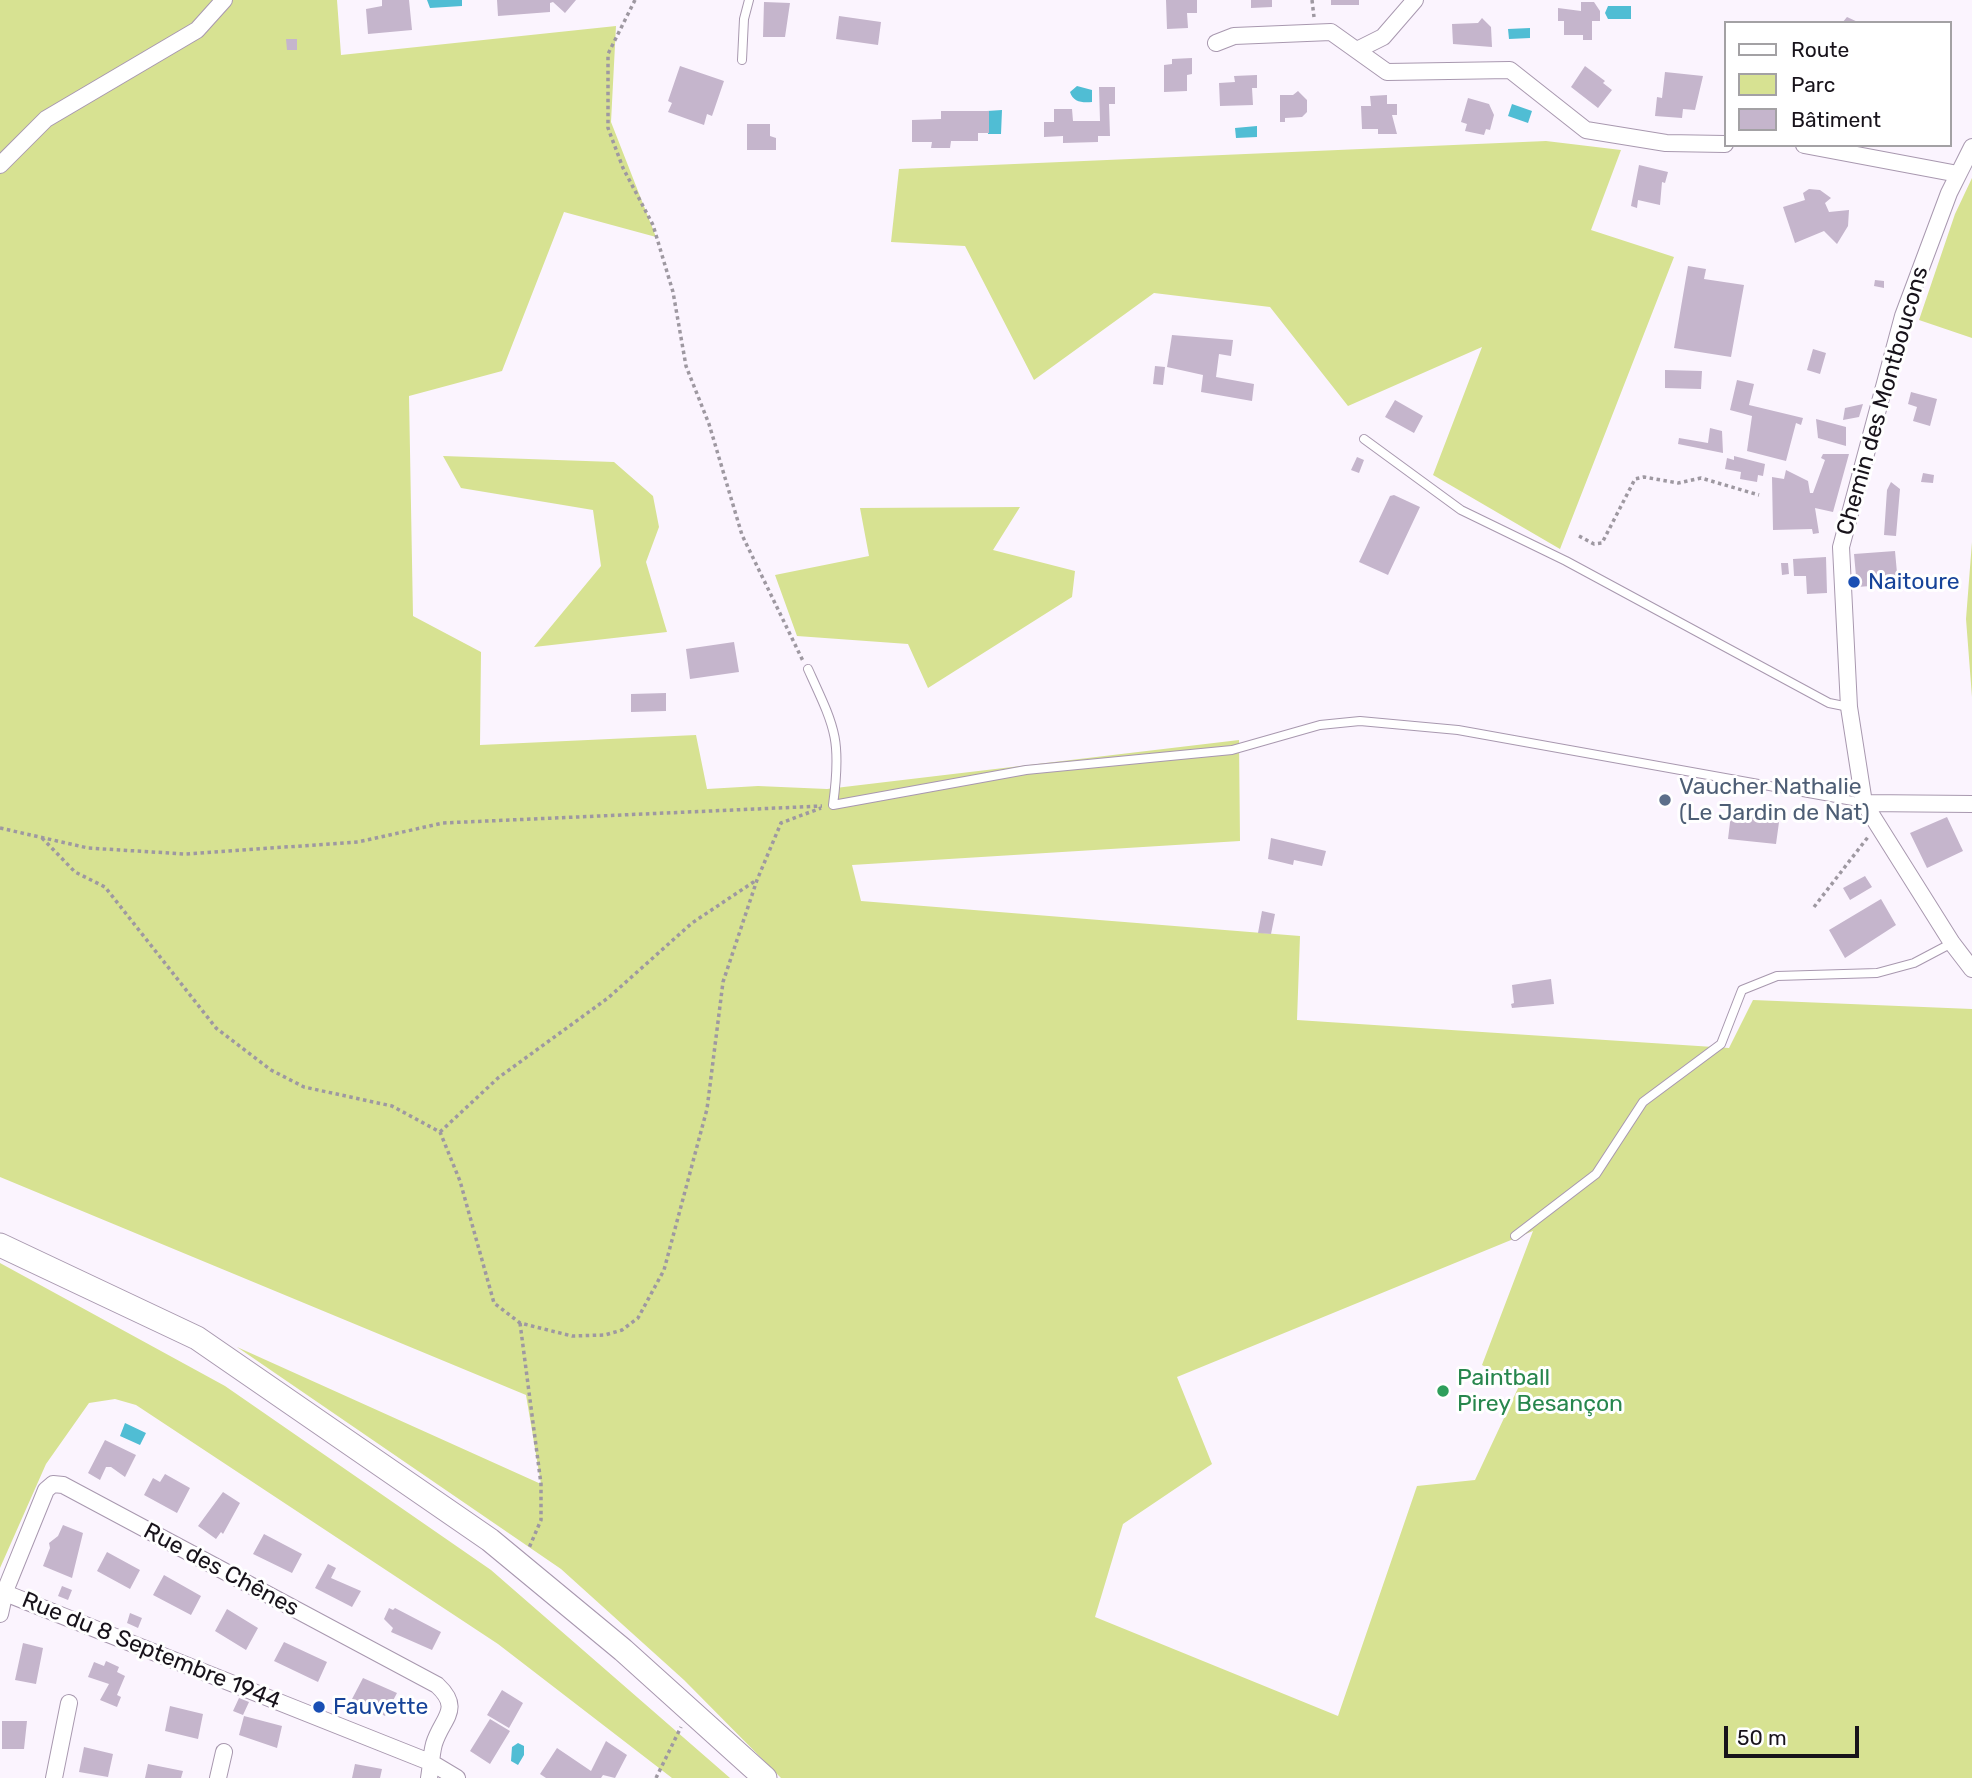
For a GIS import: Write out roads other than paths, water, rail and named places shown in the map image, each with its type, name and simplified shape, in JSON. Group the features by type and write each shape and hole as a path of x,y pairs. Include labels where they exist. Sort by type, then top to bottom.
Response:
{"main road":[{"path":"0,1245 197,1338 478,1532 689,1709 765,1778"}],"street":[{"path":"0,166 46,118 197,30 224,0"},
{"path":"1357,50 1383,37 1415,0"},
{"path":"1216,43 1234,36 1331,32 1387,72 1510,70 1586,130 1666,143 1724,144"},
{"path":"1815,147 1958,174"},
{"name":"Chemin des Montboucons","path":"1864,803 1849,707 1841,547 1903,316 1958,174 1972,147"},
{"path":"1864,803 1972,804"},
{"path":"1864,803 1952,943 1972,969"},
{"name":"Rue des Chênes","path":"0,1614 2,1591 46,1490 53,1484 63,1485 437,1685 449,1696 451,1708 434,1745 430,1771"},
{"name":"Rue du 8 Septembre 1944","path":"2,1591 430,1771 457,1778"},
{"path":"54,1778 69,1703"},
{"path":"218,1778 224,1752"}],"lane":[{"path":"742,60 749,0"},
{"path":"1364,439 1461,510 1566,561 1829,702 1849,707"},
{"path":"808,669 835,727 839,758 833,805 1026,770 1232,750 1320,725 1360,721 1458,730 1864,803"},
{"path":"1515,1236 1595,1174 1643,1101 1721,1044 1742,990 1777,976 1877,973 1914,963 1952,943"}],"water":[{"path":"427,0 462,0 462,6 430,8"},
{"path":"1608,6 1631,6 1631,19 1608,19 1605,13"},
{"path":"1530,28 1530,38 1509,39 1508,29"},
{"path":"1077,86 1092,90 1092,102 1081,102 1073,98 1070,92"},
{"path":"1512,104 1532,111 1528,123 1508,116"},
{"path":"1002,110 1001,134 988,134 987,111"},
{"path":"1257,126 1257,137 1236,138 1235,128"},
{"path":"125,1423 146,1433 140,1445 120,1436"},
{"path":"518,1743 524,1746 524,1755 518,1765 511,1761 512,1747"}],"place":[{"name":"Naitoure","path":"1854,582"},
{"name":"Vaucher Nathalie (Le Jardin de Nat)","path":"1665,800"},
{"name":"Paintball Pirey Besançon","path":"1443,1391"},
{"name":"Fauvette","path":"319,1707"}]}
